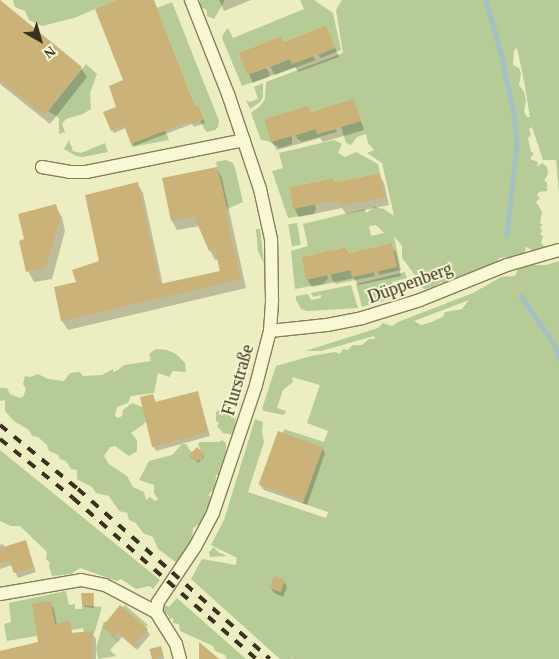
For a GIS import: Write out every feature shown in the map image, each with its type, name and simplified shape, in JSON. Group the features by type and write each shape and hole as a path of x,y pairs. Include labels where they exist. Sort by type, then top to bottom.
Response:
{"street":[{"name":"Flurstraße","path":"156,612 158,602 195,547 213,514 256,385 270,330 273,279 271,239 264,203 223,80 190,0"},
{"path":"42,167 69,172 86,172 244,140"},
{"name":"Düppenberg","path":"270,330 327,325 362,318 420,300 507,265 559,250"},
{"path":"0,594 85,580 112,588 156,612 176,644 180,659"}],"green space":[{"path":"13,0 116,0 74,18 42,26 29,20 25,11 15,7"},
{"path":"200,0 225,0 214,19 207,16 207,10 200,7"},
{"path":"300,0 314,0 333,13 341,50 321,58 318,55 335,48 326,25 283,42 281,36 238,53 247,75 266,68 270,73 268,77 242,86 222,38 224,33 228,28 233,38 304,9"},
{"path":"342,0 559,0 559,194 556,160 543,160 532,127 529,129 531,135 528,138 531,152 534,153 530,159 538,162 537,167 542,163 547,167 548,174 544,181 547,182 547,191 539,192 537,195 540,198 536,202 542,212 540,223 543,225 540,227 542,231 540,234 543,236 541,243 545,247 543,250 532,253 531,249 526,247 524,255 511,261 508,257 499,258 496,263 444,284 441,282 434,287 425,289 421,287 421,283 402,258 402,246 394,236 401,270 379,275 378,271 397,267 392,243 347,253 346,247 301,257 306,279 327,275 328,279 323,284 295,289 291,251 308,246 303,224 365,209 366,213 375,207 384,209 394,216 382,163 367,153 374,150 368,143 366,134 357,137 351,145 346,143 341,127 360,121 354,100 311,112 309,106 292,136 292,144 280,148 268,141 261,140 251,113 265,99 266,82 343,53 336,10","holes":["517,48 524,81 530,117 527,117 524,112 526,101 524,92 519,85 521,74 519,68 513,65 514,50","376,225 384,233 371,236 369,226"]},
{"path":"172,2 219,121 218,127 215,130 207,132 200,121 204,118 199,105 195,106 157,8"},
{"path":"313,56 316,60 275,75 270,67 290,59 292,64"},
{"path":"86,64 97,74 90,93 91,109 83,114 66,119 62,124 65,132 59,134 59,118 48,111"},
{"path":"263,83 263,97 260,102 250,109 246,100 250,102 258,99 254,87"},
{"path":"316,129 317,134 336,129 337,132 302,142 297,139 296,135"},
{"path":"165,130 169,140 132,147 131,144"},
{"path":"69,140 73,151 81,153 105,143 108,152 83,157 76,156 64,149"},
{"path":"334,140 342,144 338,153 345,157 356,152 378,164 380,173 335,182 334,178 289,187 293,209 315,204 316,209 314,214 288,218 272,171 283,168 279,153"},
{"path":"226,160 233,163 243,202 227,209 216,162"},
{"path":"297,223 301,245 292,246 288,225"},
{"path":"256,229 260,229 264,264 258,251"},
{"path":"559,261 559,659 294,659 290,656 293,659 280,659 191,579 202,559 236,565 237,558 211,545 224,520 255,419 263,422 264,442 248,492 326,518 328,512 302,503 304,501 283,433 284,429 324,442 328,431 307,423 320,385 292,377 293,382 283,390 277,408 286,411 284,415 264,411 262,409 276,366 311,356 335,352 340,354 343,349 348,350 353,345 362,345 369,339 375,339 374,336 321,351 305,351 378,328 383,323 392,326 473,293 501,277 515,276 520,265 546,265","holes":["469,300 462,309 445,312 443,317 429,323 421,325 414,321"]},
{"path":"351,270 352,277 374,272 375,276 336,284 332,280 331,274"},
{"path":"405,272 407,278 392,282 397,297 362,307 356,284"},
{"path":"351,285 358,308 307,311 301,309 296,300 296,296 308,294 311,300 321,298 321,295 313,297 311,293"},
{"path":"156,349 167,350 176,354 185,363 186,372 173,371 169,377 158,373 154,393 131,396 128,403 117,407 115,416 118,418 122,416 123,410 132,403 145,408 149,415 144,424 131,433 137,440 137,451 129,456 115,446 110,447 104,456 109,464 127,476 133,487 144,492 146,500 150,497 155,501 158,499 154,493 154,485 139,480 149,461 172,455 182,444 186,444 196,459 201,460 203,456 198,444 200,442 219,442 222,440 226,443 223,467 219,470 220,475 216,475 215,488 208,495 214,499 201,523 193,528 192,543 177,563 158,549 153,537 143,533 136,523 129,520 127,513 119,511 109,496 96,493 92,487 77,479 77,470 71,469 66,461 49,451 47,445 38,437 32,436 29,430 14,421 5,411 5,400 0,401 0,388 7,388 10,394 20,398 23,397 26,389 23,384 25,376 30,377 38,374 48,379 64,381 70,373 80,372 83,376 102,375 113,369 113,372 118,370 124,365 151,361 149,354"},
{"path":"225,407 236,416 234,435 223,433 217,426 219,423 216,421 216,412"},
{"path":"0,450 160,580 153,589 150,586 136,589 121,579 117,581 80,568 71,574 52,576 50,563 46,559 47,552 20,526 11,526 0,521"},
{"path":"214,547 218,552 227,556 210,557 209,552"},
{"path":"66,591 69,605 75,604 75,609 82,609 82,605 102,607 94,634 84,633 83,628 7,641 4,624 11,622 9,603"},
{"path":"177,598 246,659 227,659 225,655 215,651 213,646 180,631 179,624 173,623 173,618 169,619 169,616 162,610 165,605 169,607"},
{"path":"125,605 148,625 146,627 122,608"},
{"path":"104,621 110,626 107,631 118,641 110,650 116,656 98,659 96,648"}],"building":[{"path":"0,0 82,67 44,115 0,80"},
{"path":"116,0 154,0 195,106 199,105 204,119 191,124 189,121 131,144 124,125 111,131 103,112 116,107 109,86 123,80 95,9"},
{"path":"326,25 335,48 292,64 290,59 247,75 238,53 281,36 283,42"},
{"path":"354,99 361,121 317,134 316,129 271,142 264,119 309,106 311,112"},
{"path":"217,167 241,279 61,321 54,287 76,282 72,270 99,261 85,195 138,182 160,284 220,271 215,249 209,251 194,216 171,221 162,178"},
{"path":"380,173 385,197 340,206 338,200 293,209 289,187 334,178 335,182"},
{"path":"56,204 60,219 46,268 26,272 19,241 24,239 18,214"},
{"path":"392,243 397,267 352,277 351,270 306,280 301,257 346,247 347,253"},
{"path":"198,391 208,432 152,447 140,397 153,394 155,402"},
{"path":"278,431 323,447 304,501 259,485"},
{"path":"197,447 204,454 196,462 189,455"},
{"path":"26,540 34,567 14,573 9,560 0,563 0,548"},
{"path":"274,576 285,580 281,592 270,588"},
{"path":"81,593 94,593 93,606 82,605"},
{"path":"51,601 55,624 70,621 71,633 93,631 92,659 0,659 0,651 38,642 32,604"},
{"path":"120,605 148,629 133,646 118,632 114,637 102,627"},
{"path":"199,642 219,659 199,659"},
{"path":"161,646 164,657 152,659 149,649"}],"waterway":[{"path":"486,0 500,49 514,114 517,145 507,234"},
{"path":"521,296 555,345 559,358"}],"railway":[{"path":"0,425 78,489 270,659"},
{"path":"0,439 73,498 256,659"}]}
